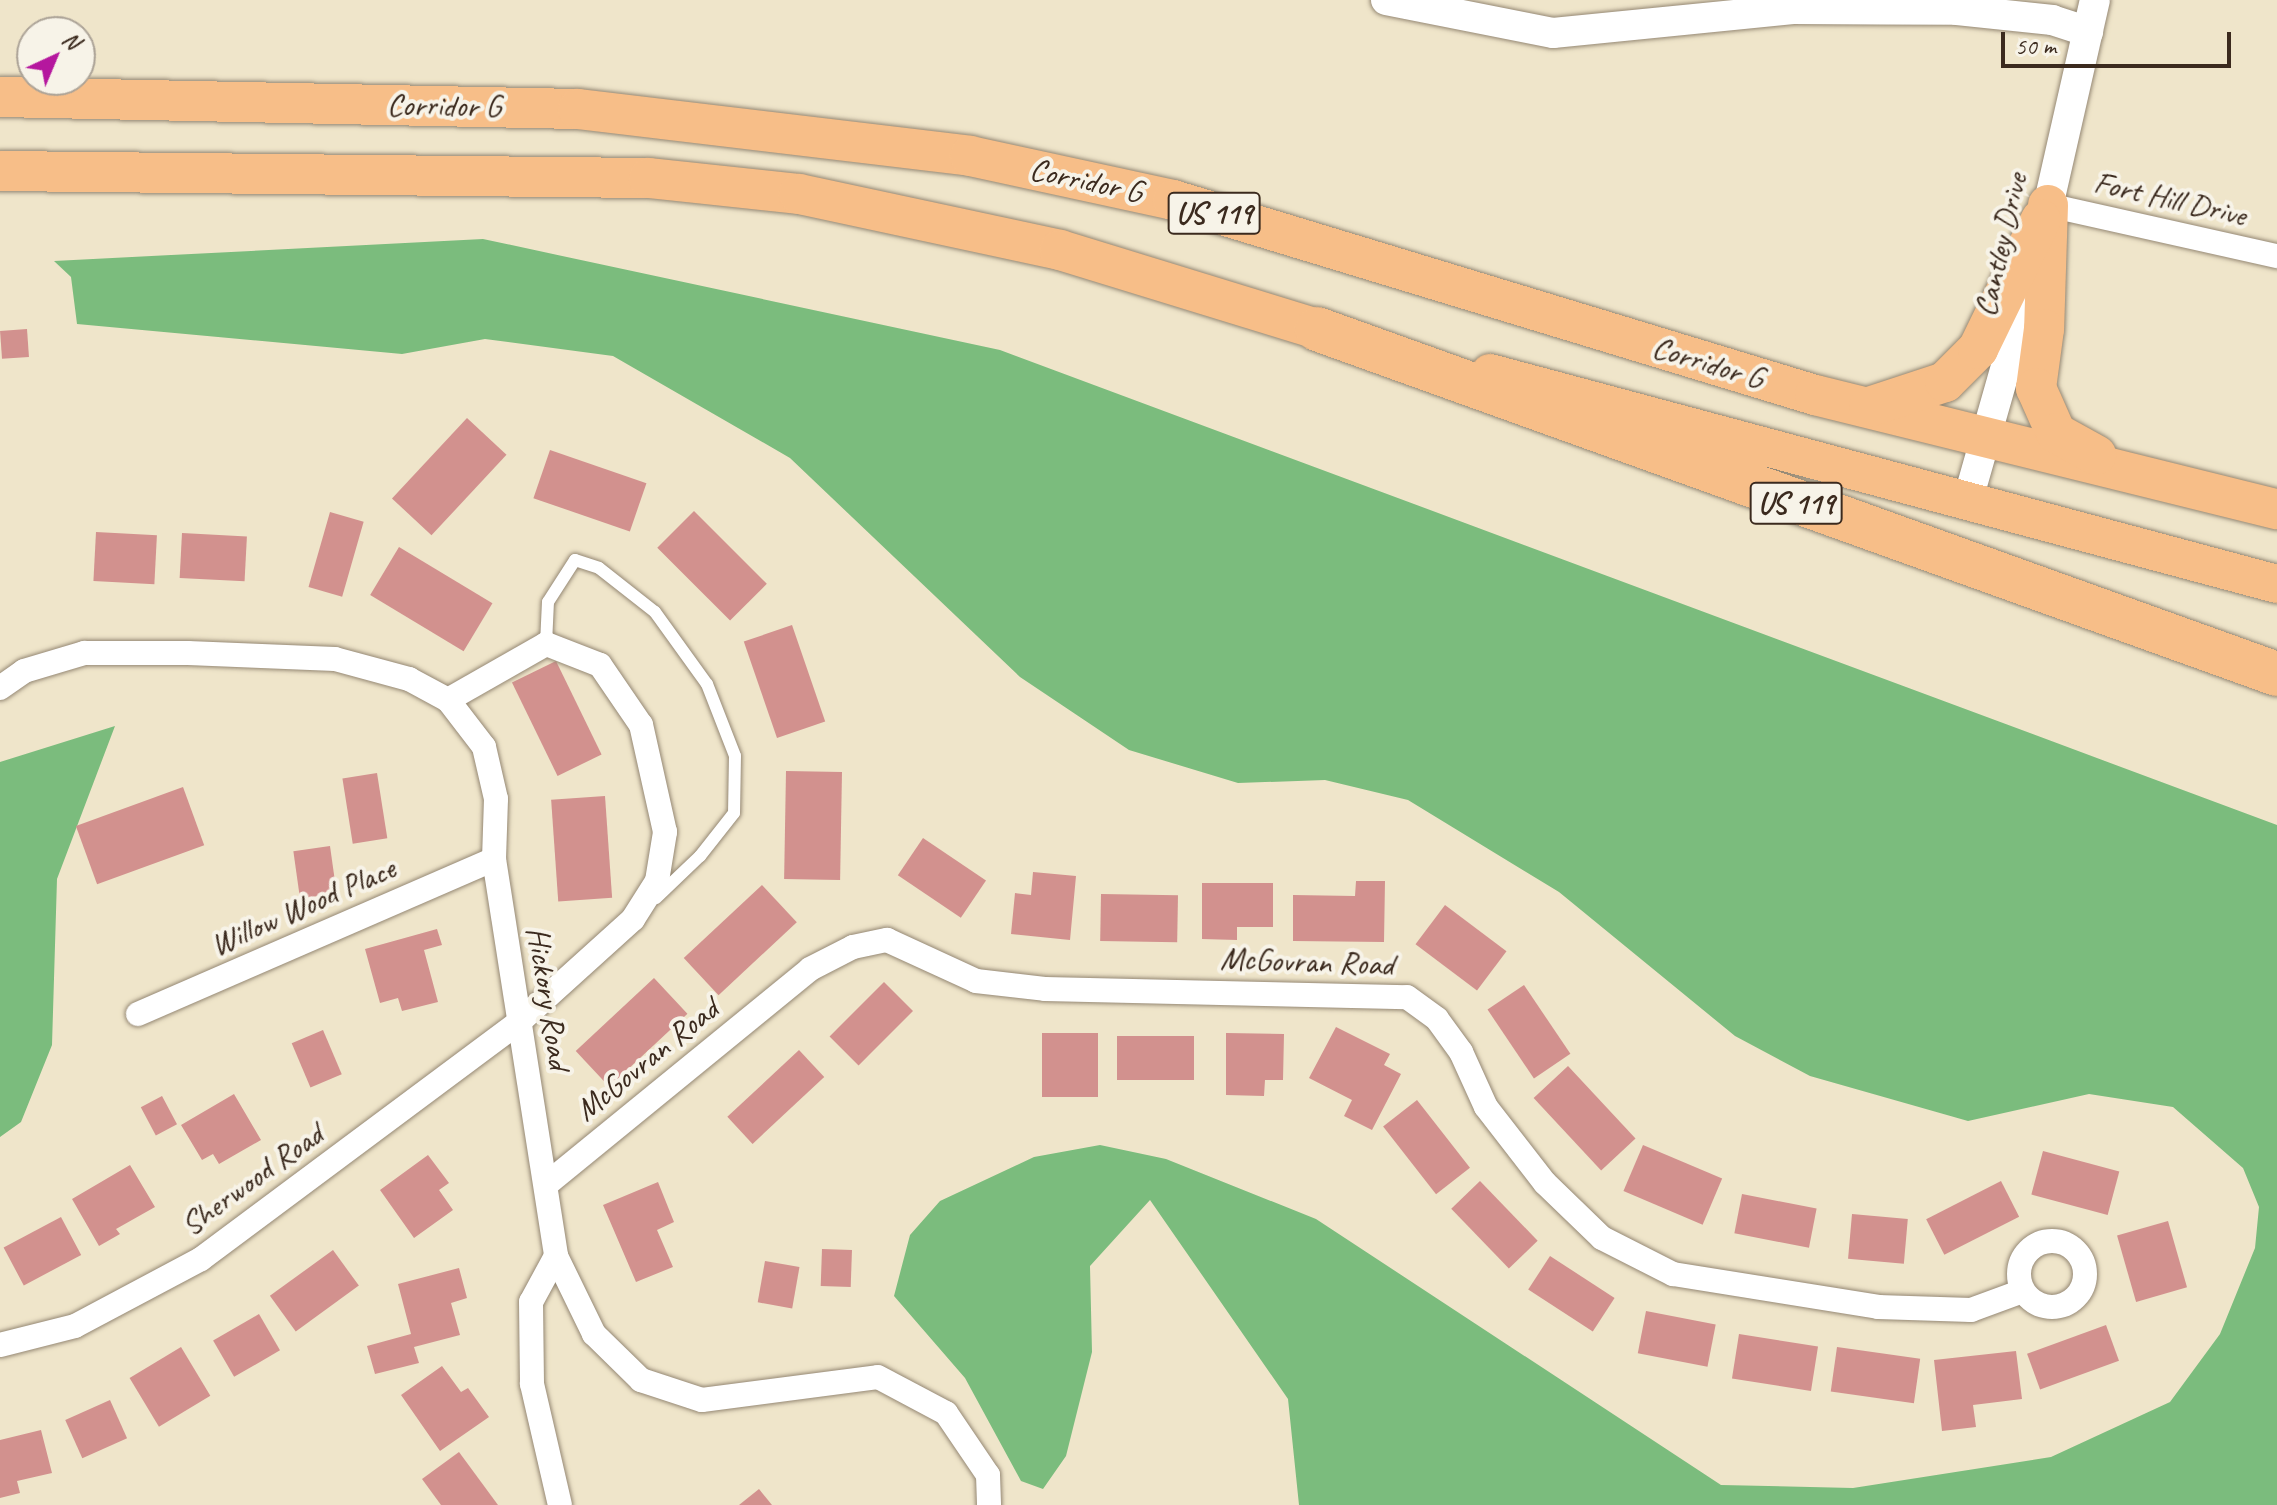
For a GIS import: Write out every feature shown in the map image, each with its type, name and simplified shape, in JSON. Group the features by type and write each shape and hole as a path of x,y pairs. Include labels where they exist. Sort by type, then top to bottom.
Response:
{"highway":[{"name":"Corridor G","path":"0,97 578,109 970,156 1173,200 1865,408 2277,509"},
{"name":"US 119","path":"0,171 649,178 799,194 1060,250 1317,329 2277,674"},
{"path":"1865,408 1945,382 1978,349 2048,205"},
{"path":"2048,205 2044,329 2036,388 2043,413 2056,433 2083,450 2163,481"}],"main road":[{"path":"1317,329 2277,584"}],"street":[{"path":"1386,0 1553,33 1793,9 1957,10 2052,20 2088,32"},
{"name":"Cantley Drive","path":"1967,503 2024,313 2095,0"},
{"name":"Fort Hill Drive","path":"2048,205 2277,256"},
{"path":"448,700 546,644"},
{"name":"Sherwood Road","path":"0,1345 75,1326 201,1259 518,1023 633,919 657,881 665,832 641,725 600,665 546,644"},
{"name":"Hickory Road","path":"0,688 24,671 84,653 188,653 335,659 409,679 448,700 484,747 496,799 494,859 518,1023 548,1183 556,1256 594,1334 641,1380 702,1400 878,1377 946,1413 988,1475 989,1505"},
{"name":"Willow Wood Place","path":"138,1014 494,859"},
{"name":"McGovran Road","path":"548,1183 810,969 853,947 887,940 976,981 1045,989 1407,997 1437,1019 1461,1052 1486,1107 1545,1183 1602,1238 1673,1274 1878,1307 1971,1310 2023,1291"},
{"path":"556,1256 531,1302 532,1384 560,1505"}],"lane":[{"path":"546,644 548,602 575,560 599,568 655,612 707,684 735,756 734,813 700,856 633,919"}],"green space":[{"path":"483,239 1000,350 2277,825 2277,1505 1299,1505 1288,1399 1150,1200 1090,1266 1092,1352 1066,1456 1043,1489 1021,1481 965,1378 894,1296 910,1235 940,1201 1034,1157 1100,1145 1166,1159 1316,1219 1721,1485 1853,1488 2051,1457 2170,1402 2220,1334 2255,1248 2259,1207 2243,1168 2173,1107 2089,1094 1968,1121 1810,1076 1735,1036 1559,892 1408,800 1325,780 1238,783 1129,750 1020,677 790,458 613,356 485,339 402,354 77,324 71,277 54,261"},
{"path":"115,726 57,879 52,1045 21,1122 0,1137 0,762"}],"building":[{"path":"27,329 29,357 2,359 0,331"},
{"path":"467,418 506,455 431,535 392,498"},
{"path":"550,450 646,483 630,531 533,498"},
{"path":"694,511 767,584 730,621 657,548"},
{"path":"330,512 364,522 342,597 309,587"},
{"path":"96,532 157,535 154,584 93,581"},
{"path":"182,533 247,536 245,581 180,578"},
{"path":"399,547 492,603 464,651 370,595"},
{"path":"792,625 825,721 777,738 744,642"},
{"path":"556,661 602,754 558,776 512,682"},
{"path":"786,771 842,772 840,880 784,879"},
{"path":"377,773 387,838 353,844 342,778"},
{"path":"183,787 204,845 97,884 76,826"},
{"path":"605,796 612,898 558,902 551,800"},
{"path":"923,838 986,880 961,918 898,875"},
{"path":"330,846 337,894 300,899 293,851"},
{"path":"1033,872 1076,876 1070,940 1011,934 1015,893 1031,895"},
{"path":"1356,881 1385,881 1384,942 1293,941 1293,895 1355,896"},
{"path":"1202,883 1273,883 1273,927 1237,927 1237,940 1202,939"},
{"path":"762,885 797,922 719,995 684,958"},
{"path":"1101,894 1178,895 1177,942 1100,941"},
{"path":"1445,905 1506,951 1477,990 1416,944"},
{"path":"437,929 442,945 424,950 438,1002 402,1011 398,998 380,1003 365,949"},
{"path":"654,978 687,1014 609,1087 576,1051"},
{"path":"884,982 913,1011 859,1065 830,1036"},
{"path":"1524,985 1570,1054 1534,1078 1488,1010"},
{"path":"1336,1027 1390,1054 1384,1065 1401,1074 1372,1130 1344,1116 1352,1100 1309,1078"},
{"path":"323,1030 342,1074 310,1087 292,1043"},
{"path":"1042,1033 1098,1033 1098,1097 1042,1097"},
{"path":"1226,1033 1284,1034 1283,1080 1265,1080 1264,1096 1226,1095"},
{"path":"1117,1036 1194,1036 1194,1080 1117,1080"},
{"path":"799,1050 824,1077 753,1144 727,1117"},
{"path":"1568,1066 1636,1138 1601,1170 1534,1098"},
{"path":"234,1094 261,1140 219,1164 213,1154 202,1160 181,1125"},
{"path":"162,1096 177,1124 156,1136 141,1107"},
{"path":"1417,1100 1470,1168 1436,1194 1383,1126"},
{"path":"1643,1145 1722,1179 1703,1225 1623,1191"},
{"path":"2043,1151 2119,1171 2108,1215 2031,1194"},
{"path":"428,1155 449,1183 439,1190 453,1210 414,1238 380,1190"},
{"path":"130,1165 155,1207 116,1229 120,1234 99,1246 72,1199"},
{"path":"1480,1181 1538,1241 1509,1268 1451,1209"},
{"path":"2001,1181 2019,1217 1944,1255 1926,1219"},
{"path":"658,1182 674,1222 657,1230 673,1267 636,1282 603,1205"},
{"path":"1742,1194 1817,1209 1809,1248 1734,1233"},
{"path":"1852,1214 1908,1219 1904,1264 1848,1259"},
{"path":"61,1217 81,1255 24,1285 4,1248"},
{"path":"2168,1221 2187,1287 2136,1302 2117,1236"},
{"path":"822,1249 852,1250 851,1287 821,1286"},
{"path":"333,1250 359,1286 296,1331 270,1296"},
{"path":"1550,1256 1615,1298 1593,1331 1528,1290"},
{"path":"765,1261 799,1267 792,1308 758,1302"},
{"path":"459,1268 467,1298 451,1303 460,1335 414,1347 419,1363 375,1374 367,1346 411,1334 398,1284"},
{"path":"1646,1311 1716,1325 1707,1367 1638,1353"},
{"path":"259,1314 280,1350 234,1377 213,1340"},
{"path":"2106,1325 2119,1361 2040,1389 2027,1354"},
{"path":"1739,1334 1818,1347 1811,1391 1732,1378"},
{"path":"181,1347 210,1396 159,1427 130,1378"},
{"path":"1837,1347 1920,1359 1914,1403 1831,1392"},
{"path":"2016,1351 2022,1399 1973,1405 1976,1427 1942,1431 1934,1360"},
{"path":"442,1366 461,1392 468,1388 489,1417 440,1451 401,1395"},
{"path":"110,1400 127,1438 82,1458 65,1420"},
{"path":"41,1430 52,1473 17,1481 20,1493 0,1498 0,1440"},
{"path":"459,1452 498,1505 441,1505 422,1479"},
{"path":"759,1489 772,1505 739,1505"}]}
